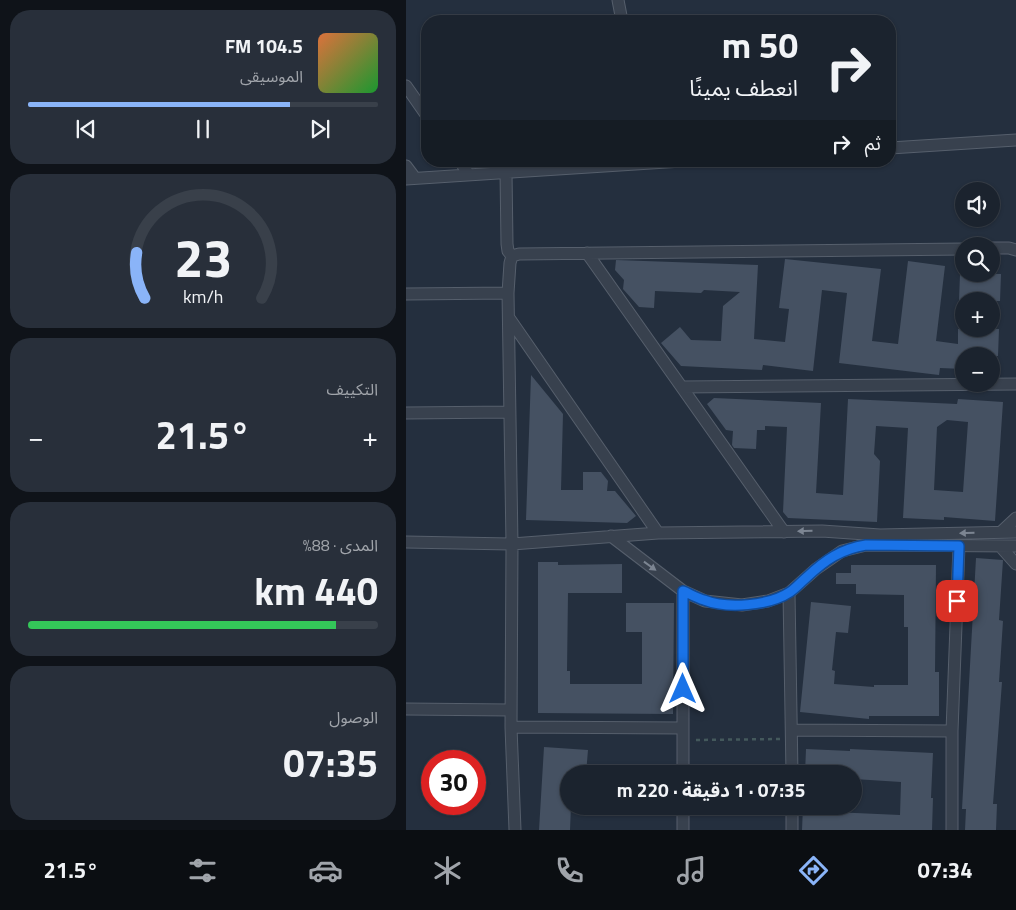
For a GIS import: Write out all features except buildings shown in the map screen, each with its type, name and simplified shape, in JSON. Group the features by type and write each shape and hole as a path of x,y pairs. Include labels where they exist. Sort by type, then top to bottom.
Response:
{"street":[{"path":"618,0 621,15"},
{"path":"406,86 421,107"},
{"path":"896,148 1016,140"},
{"path":"406,166 411,179 577,167"},
{"path":"464,167 469,175"},
{"path":"506,172 507,244 508,251 512,256"},
{"path":"1000,248 1016,250"},
{"path":"512,256 519,254 955,249"},
{"path":"587,253 784,532"},
{"path":"512,256 508,293 512,544 511,727 515,830"},
{"path":"406,294 508,293"},
{"path":"509,318 658,533"},
{"path":"682,387 1016,384"},
{"path":"406,413 509,412"},
{"path":"1001,532 1016,518"},
{"path":"406,542 512,544 658,533 822,531 880,535 1016,532"},
{"path":"611,536 683,591 705,601 742,605 768,601 790,593 816,569 842,551 854,547 866,545 1016,546"},
{"path":"952,830 952,731 959,546"},
{"path":"1000,546 1016,564"},
{"path":"683,591 683,765"},
{"path":"790,593 792,765"},
{"path":"406,710 511,710"},
{"path":"511,727 683,728"},
{"path":"792,735 952,731"},
{"path":"683,815 683,830"},
{"path":"792,815 792,830"}],"path":[{"path":"684,740 792,735"}],"route":[{"path":"683,689 683,591 705,601 720,604 742,605 768,601 790,593 816,569 842,551 854,547 866,545 959,546 957,601"}]}
